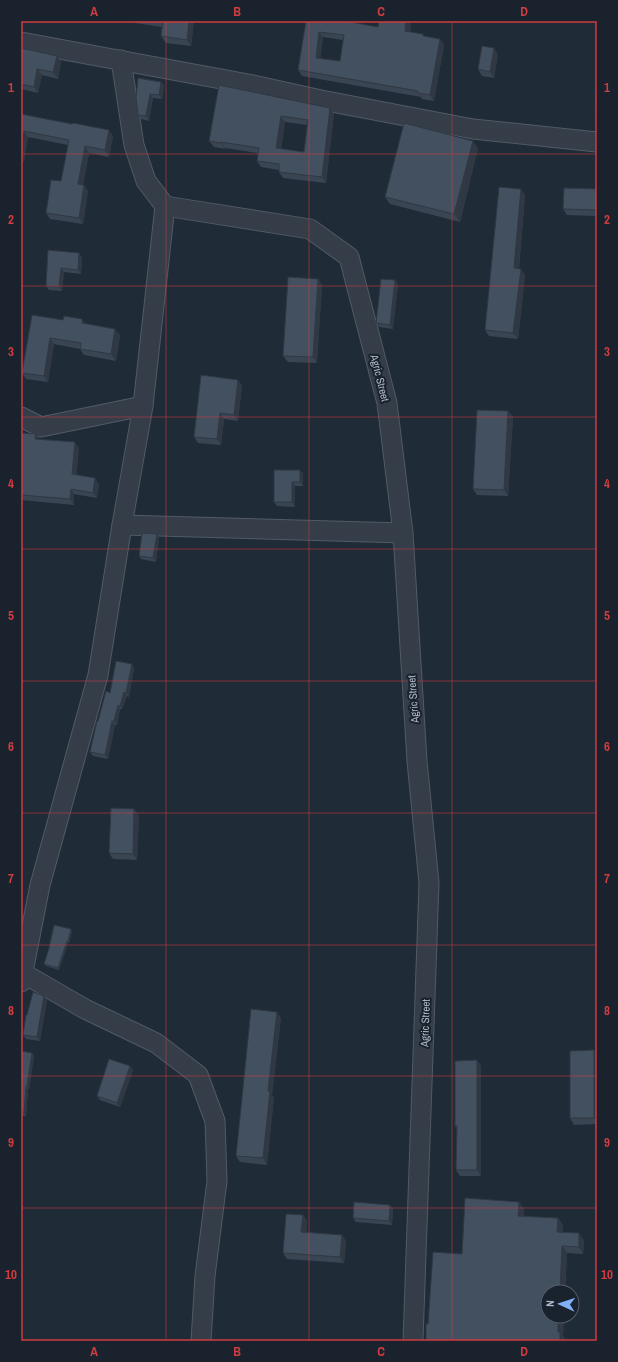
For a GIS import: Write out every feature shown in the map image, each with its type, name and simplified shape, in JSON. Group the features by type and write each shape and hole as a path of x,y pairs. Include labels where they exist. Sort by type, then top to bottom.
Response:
{"street":[{"path":"21,42 248,84 328,102 474,129 597,142"},
{"path":"121,60 134,145 146,181 165,206 143,406 98,675 40,885 22,975 85,1009 156,1043 198,1076 215,1121 217,1181 205,1276 200,1341"},
{"name":"Agric Street","path":"165,206 310,229 349,257 387,403 402,533 417,761 429,883 413,1341"},
{"path":"21,417 41,427 143,406"},
{"path":"122,525 402,533"}],"building":[{"path":"163,21 189,21 187,40 161,36"},
{"path":"306,21 345,21 378,27 379,21 406,21 405,31 440,39 430,95 418,93 418,91 298,70","holes":["319,32 344,35 340,61 316,58"]},
{"path":"482,46 494,48 490,72 478,69"},
{"path":"21,48 57,56 53,72 37,69 34,87 21,84"},
{"path":"138,78 161,82 159,95 150,94 146,116 138,115 136,98"},
{"path":"219,85 330,108 322,177 279,172 279,164 257,161 259,148 209,141","holes":["281,116 308,120 304,152 276,148"]},
{"path":"597,92 597,104 595,104"},
{"path":"21,114 109,130 105,150 85,146 78,184 84,185 79,218 46,213 51,180 61,181 69,140 24,131 21,145"},
{"path":"404,123 473,141 454,214 385,197"},
{"path":"499,187 521,189 514,268 521,269 513,333 485,330"},
{"path":"564,188 597,189 597,210 563,209"},
{"path":"48,250 79,253 78,270 61,268 59,287 46,286"},
{"path":"288,277 318,279 313,357 283,356"},
{"path":"381,279 395,280 390,325 376,323"},
{"path":"32,315 63,320 64,316 82,319 82,323 115,329 111,354 80,349 81,343 50,338 44,376 22,373"},
{"path":"201,375 238,380 234,415 220,413 217,439 194,437"},
{"path":"477,410 508,411 504,490 473,489"},
{"path":"21,433 36,434 35,439 75,442 72,474 95,478 93,493 71,489 70,499 21,495"},
{"path":"274,470 300,470 300,482 292,482 292,502 274,502"},
{"path":"142,533 157,534 153,558 139,556"},
{"path":"116,661 132,664 126,693 124,692 120,706 118,705 114,721 112,721 105,755 90,752 106,691 110,693"},
{"path":"111,808 134,809 133,854 109,853"},
{"path":"54,925 71,929 58,968 44,964"},
{"path":"33,992 44,996 37,1037 23,1035 26,1015"},
{"path":"251,1009 277,1012 268,1091 270,1091 263,1158 236,1156"},
{"path":"594,1050 594,1118 570,1118 570,1051"},
{"path":"21,1051 32,1053 26,1086 24,1113 21,1113"},
{"path":"109,1059 130,1066 117,1103 97,1096"},
{"path":"477,1060 477,1170 456,1170 457,1126 455,1126 455,1061"},
{"path":"465,1198 519,1202 518,1216 558,1218 557,1232 579,1233 579,1247 562,1246 560,1284 540,1284 540,1324 558,1324 560,1341 426,1341 426,1324 428,1324 433,1252 462,1254"},
{"path":"354,1202 390,1205 389,1221 353,1218"},
{"path":"286,1214 303,1215 301,1232 342,1235 340,1257 283,1253"}]}
